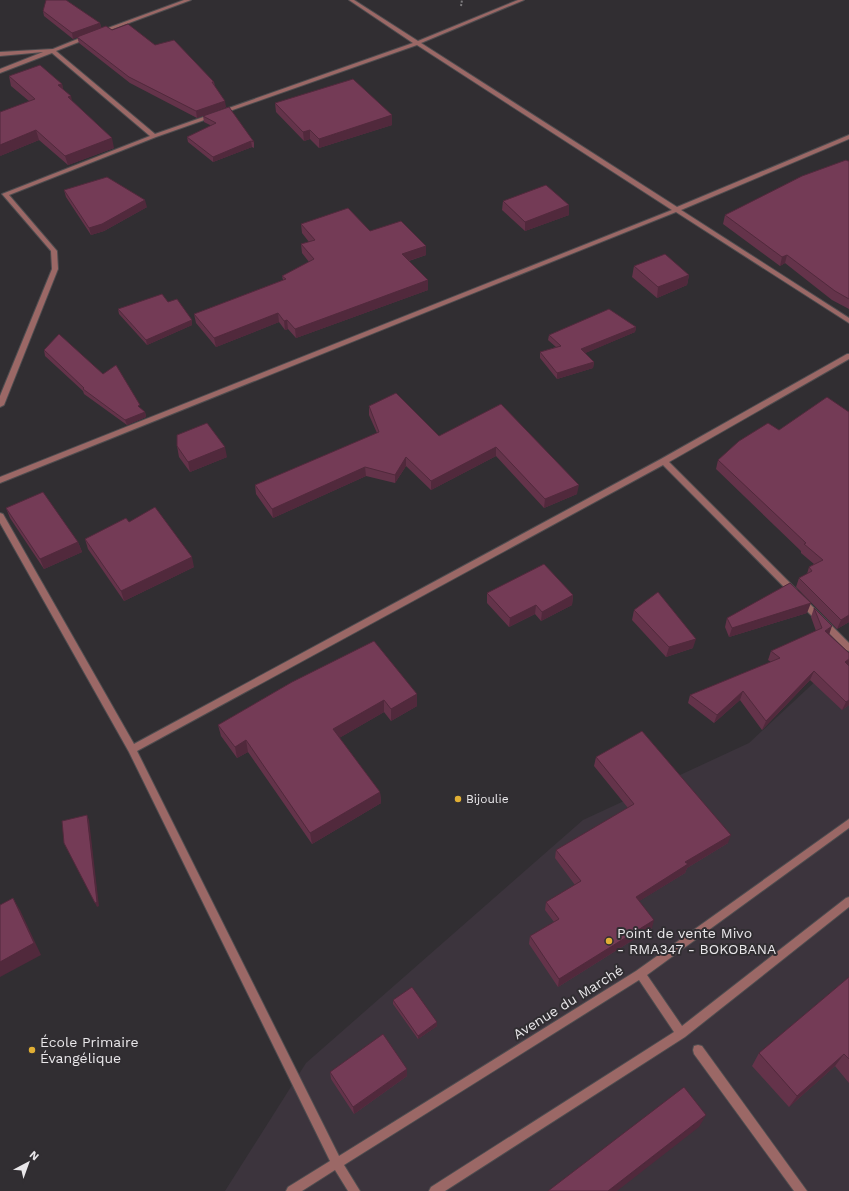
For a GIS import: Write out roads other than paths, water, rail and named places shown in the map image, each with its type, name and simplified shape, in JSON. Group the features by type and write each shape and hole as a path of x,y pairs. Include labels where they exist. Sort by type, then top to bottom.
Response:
{"street":[{"path":"0,71 52,50 189,0"},
{"path":"351,0 849,321"},
{"path":"0,404 55,269 54,251 5,194 154,136 417,42 522,0"},
{"path":"0,54 52,50 154,136"},
{"path":"0,480 676,210 849,137"},
{"path":"132,749 664,461 849,356"},
{"path":"664,461 849,648"},
{"path":"0,516 132,749 336,1162 354,1191"},
{"name":"Avenue du Marché","path":"292,1191 336,1162 640,974 849,823"},
{"path":"435,1191 681,1033 849,901"},
{"path":"640,974 681,1033"},
{"path":"698,1050 802,1191"}],"place":[{"name":"Bijoulie","path":"458,799"},
{"name":"Point de vente Mivo - RMA347 - BOKOBANA","path":"609,941"},
{"name":"École Primaire Évangélique","path":"32,1050"}]}
